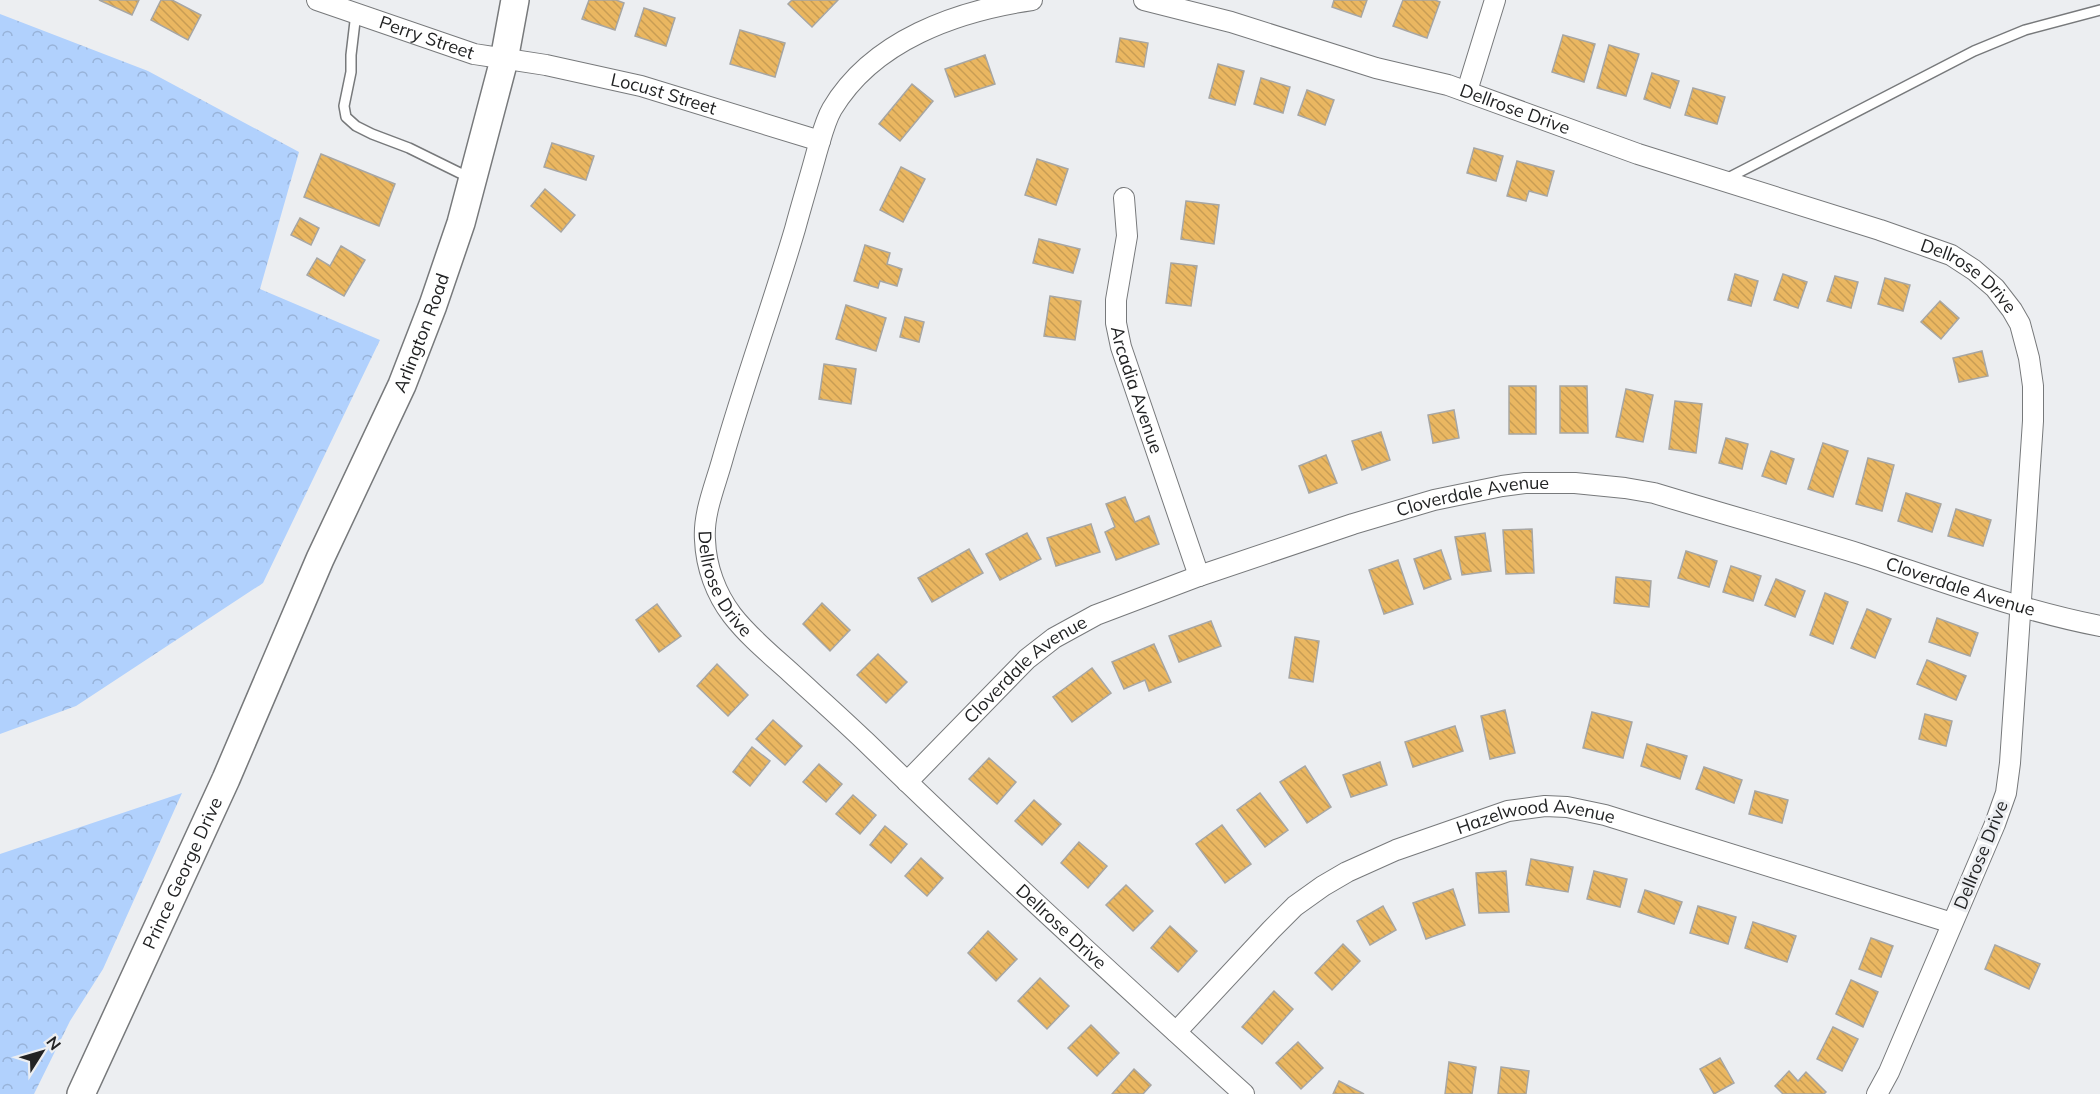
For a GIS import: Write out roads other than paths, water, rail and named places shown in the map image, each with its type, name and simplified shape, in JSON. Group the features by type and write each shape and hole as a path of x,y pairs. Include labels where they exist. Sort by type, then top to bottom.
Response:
{"main road":[{"name":"Arlington Road","path":"281,650 320,559 402,386 433,305 461,223 504,60 515,0"},
{"name":"Prince George Drive","path":"81,1094 226,779 281,650"}],"street":[{"name":"Perry Street","path":"317,0 474,54 504,60"},
{"name":"Dellrose Drive","path":"1032,0 1010,3 969,14 920,32 896,44 870,64 849,86 830,112 779,284 735,418 706,520 704,538 708,566 723,601 748,634 848,724 907,782 1244,1094"},
{"name":"Dellrose Drive","path":"1144,0 1231,22 1376,68 1467,91 1638,154 1880,230 1951,255 1974,270 1995,288 2012,310 2020,324 2029,358 2033,386 2033,421 2010,763 2006,793 1995,825 1889,1072 1877,1094"},
{"path":"1467,91 1495,0"},
{"name":"Locust Street","path":"504,60 546,65 640,86 820,141"},
{"name":"Arcadia Avenue","path":"1124,198 1127,236 1116,300 1116,323 1120,347 1199,576"},
{"name":"Cloverdale Avenue","path":"907,782 1027,660 1054,638 1096,615 1199,576 1353,524 1434,500 1525,483 1575,483 1654,493 2021,606 2100,626"},
{"name":"Hazelwood Avenue","path":"1176,1032 1270,930 1295,906 1323,886 1347,872 1396,850 1508,811 1545,806 1567,807 1605,815 1952,923"}],"lane":[{"path":"1724,181 1974,51 2025,30 2100,10"},
{"path":"356,13 351,72 344,105 346,117 372,135 409,148 472,179"}]}
